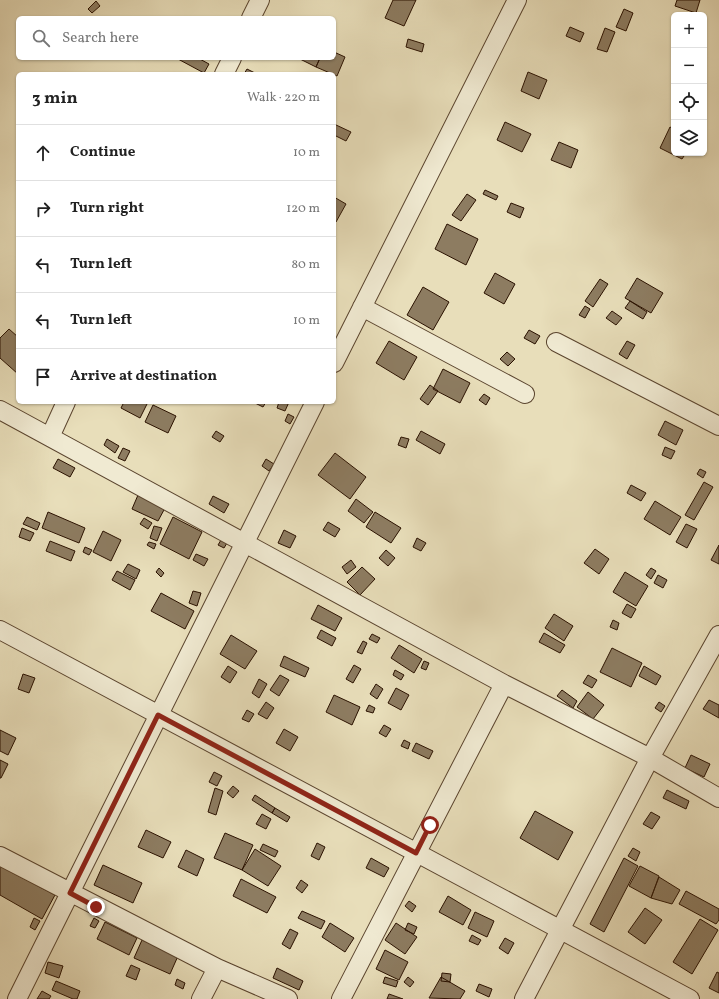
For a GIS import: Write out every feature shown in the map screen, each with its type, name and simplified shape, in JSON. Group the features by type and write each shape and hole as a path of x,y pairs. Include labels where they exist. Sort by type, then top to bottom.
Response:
{"street":[{"path":"252,16 260,0"},
{"path":"336,359 516,0"},
{"path":"225,72 231,60"},
{"path":"362,306 525,394"},
{"path":"556,342 719,426"},
{"path":"50,437 65,404"},
{"path":"17,999 314,404"},
{"path":"0,410 504,684 650,758 719,798"},
{"path":"0,630 686,998"},
{"path":"524,999 650,758 719,635"},
{"path":"341,999 504,684"},
{"path":"0,856 218,968 288,999"},
{"path":"201,999 218,968"}],"building":[{"path":"393,0 416,0 404,26 385,18"},
{"path":"677,0 700,0 696,12 675,6"},
{"path":"96,1 100,6 92,13 88,9"},
{"path":"624,9 633,13 626,31 616,27"},
{"path":"570,27 584,33 580,42 566,36"},
{"path":"605,28 615,32 607,52 597,49"},
{"path":"408,39 424,44 422,52 406,47"},
{"path":"336,53 345,57 337,76 336,72 328,72 316,67 319,60 336,60"},
{"path":"180,60 202,60 209,64 205,72"},
{"path":"302,60 319,60 316,67"},
{"path":"247,69 253,72 245,72"},
{"path":"528,72 547,80 539,99 521,91"},
{"path":"505,122 531,134 522,152 497,140"},
{"path":"336,125 351,132 346,141 336,136"},
{"path":"670,127 671,128 671,154 660,148"},
{"path":"559,142 578,150 571,168 551,160"},
{"path":"676,156 684,156 682,159"},
{"path":"485,190 498,196 496,200 483,194"},
{"path":"467,194 476,200 461,221 452,215"},
{"path":"336,198 346,204 336,222"},
{"path":"511,203 524,208 520,218 507,212"},
{"path":"447,224 478,239 466,265 435,249"},
{"path":"495,273 515,284 504,304 484,293"},
{"path":"637,278 663,293 651,313 625,298"},
{"path":"600,279 608,284 593,307 585,301"},
{"path":"423,287 449,302 433,330 407,315"},
{"path":"630,301 647,312 643,319 625,308"},
{"path":"585,306 590,309 585,318 579,315"},
{"path":"612,311 622,318 616,325 606,318"},
{"path":"9,329 16,335 16,372 0,358 0,338"},
{"path":"529,330 540,336 535,344 524,338"},
{"path":"389,341 417,357 404,380 376,363"},
{"path":"627,341 635,345 627,359 619,354"},
{"path":"507,352 515,359 508,366 500,359"},
{"path":"443,369 470,383 460,403 433,389"},
{"path":"430,385 438,391 428,405 420,399"},
{"path":"484,394 490,398 486,405 479,400"},
{"path":"123,404 147,404 140,418 121,408"},
{"path":"257,404 265,404 263,407"},
{"path":"278,404 288,404 285,411 277,408"},
{"path":"153,405 176,416 168,433 145,422"},
{"path":"288,414 294,417 290,424 285,421"},
{"path":"665,421 683,430 676,445 658,435"},
{"path":"216,431 224,436 220,442 212,437"},
{"path":"421,431 445,444 440,454 416,440"},
{"path":"401,437 409,439 406,448 398,445"},
{"path":"107,439 119,446 115,453 104,445"},
{"path":"665,447 675,451 671,459 662,455"},
{"path":"123,448 130,451 125,461 118,458"},
{"path":"335,453 366,477 350,499 318,475"},
{"path":"58,459 75,468 70,477 53,468"},
{"path":"266,459 274,464 269,471 262,466"},
{"path":"700,469 706,472 703,478 697,474"},
{"path":"704,482 713,487 694,520 685,515"},
{"path":"631,485 646,493 641,501 627,493"},
{"path":"138,495 165,508 158,521 132,509"},
{"path":"213,496 229,504 224,513 209,504"},
{"path":"356,499 373,512 364,523 348,511"},
{"path":"655,501 681,517 670,535 644,519"},
{"path":"48,512 85,528 79,543 42,528"},
{"path":"375,512 401,528 391,543 366,527"},
{"path":"27,517 40,523 37,530 23,524"},
{"path":"173,517 202,532 189,559 160,544"},
{"path":"144,518 152,523 148,529 140,524"},
{"path":"328,522 340,529 335,537 323,530"},
{"path":"686,524 697,529 687,548 676,542"},
{"path":"154,526 162,528 157,541 150,538"},
{"path":"22,528 34,533 30,541 19,537"},
{"path":"284,530 296,536 290,548 278,543"},
{"path":"103,531 121,540 111,561 93,552"},
{"path":"417,538 426,543 421,551 413,547"},
{"path":"221,540 227,543 224,548 218,545"},
{"path":"50,541 75,551 71,561 46,551"},
{"path":"149,542 156,544 154,549 147,545"},
{"path":"719,545 719,564 711,560"},
{"path":"85,547 92,550 89,555 83,552"},
{"path":"595,549 609,559 599,574 584,563"},
{"path":"386,550 395,558 388,566 379,558"},
{"path":"196,554 208,559 204,566 193,560"},
{"path":"351,560 356,567 347,574 342,567"},
{"path":"128,564 140,570 136,579 123,572"},
{"path":"362,567 375,579 360,595 347,582"},
{"path":"159,568 164,573 161,577 156,572"},
{"path":"651,568 656,571 651,579 646,575"},
{"path":"117,571 135,580 130,590 112,580"},
{"path":"625,572 648,586 636,606 613,592"},
{"path":"658,575 667,580 663,588 654,583"},
{"path":"193,591 201,593 197,606 189,603"},
{"path":"161,593 194,611 185,629 151,611"},
{"path":"627,604 636,609 631,618 622,613"},
{"path":"318,605 342,618 335,631 311,619"},
{"path":"554,614 573,626 564,641 545,628"},
{"path":"613,620 619,623 617,630 610,627"},
{"path":"321,630 336,638 332,646 317,638"},
{"path":"544,633 565,645 560,653 539,642"},
{"path":"372,634 380,638 377,643 369,639"},
{"path":"231,635 257,651 245,669 220,654"},
{"path":"363,641 367,643 362,654 357,652"},
{"path":"399,645 422,659 414,673 391,658"},
{"path":"612,648 642,663 631,687 600,672"},
{"path":"284,656 309,668 305,677 280,666"},
{"path":"424,661 429,663 426,670 421,668"},
{"path":"354,665 361,669 353,683 346,679"},
{"path":"228,666 237,672 230,683 221,677"},
{"path":"644,666 661,676 656,685 639,676"},
{"path":"395,670 404,675 401,680 393,675"},
{"path":"23,674 35,678 29,693 18,689"},
{"path":"280,675 289,680 279,696 270,690"},
{"path":"588,675 597,680 592,688 583,683"},
{"path":"259,679 267,684 259,698 252,693"},
{"path":"376,684 383,689 377,699 370,694"},
{"path":"396,688 409,695 401,710 388,703"},
{"path":"562,690 577,701 573,708 557,696"},
{"path":"588,692 604,705 593,719 577,707"},
{"path":"334,695 360,707 352,725 326,712"},
{"path":"709,700 719,705 719,718 703,709"},
{"path":"266,702 274,708 267,719 258,714"},
{"path":"659,702 665,706 661,712 655,708"},
{"path":"369,705 375,708 373,713 366,711"},
{"path":"247,710 254,714 249,722 242,719"},
{"path":"384,725 391,729 386,737 379,733"},
{"path":"284,729 298,737 290,751 276,743"},
{"path":"0,730 16,738 8,755 0,751"},
{"path":"404,740 410,743 408,749 401,746"},
{"path":"416,743 433,751 429,759 412,751"},
{"path":"691,755 710,764 704,777 685,768"},
{"path":"0,760 8,764 1,778 0,778"},
{"path":"214,772 222,776 217,786 209,782"},
{"path":"233,786 239,791 233,798 227,793"},
{"path":"215,788 223,791 216,815 208,812"},
{"path":"667,790 689,801 686,809 663,798"},
{"path":"255,795 275,808 272,813 252,800"},
{"path":"275,808 290,817 287,822 272,813"},
{"path":"535,811 573,832 558,860 520,838"},
{"path":"651,812 660,817 652,829 643,824"},
{"path":"262,814 271,819 266,829 256,824"},
{"path":"146,830 171,842 163,858 138,847"},
{"path":"225,833 253,845 242,870 214,858"},
{"path":"317,843 325,847 319,860 311,856"},
{"path":"263,844 278,851 275,857 260,850"},
{"path":"633,848 640,852 636,861 628,856"},
{"path":"255,849 281,866 268,886 242,870"},
{"path":"186,850 204,859 197,876 178,867"},
{"path":"371,858 389,868 384,877 366,868"},
{"path":"624,858 638,866 604,932 590,924"},
{"path":"103,865 142,883 133,903 94,885"},
{"path":"0,866 55,895 42,919 0,895"},
{"path":"640,866 659,876 651,898 629,886"},
{"path":"659,877 680,890 672,904 651,898"},
{"path":"241,879 276,897 267,913 233,896"},
{"path":"301,880 308,885 302,893 296,888"},
{"path":"686,891 719,909 719,920 716,924 679,904"},
{"path":"448,896 471,910 463,925 439,912"},
{"path":"409,901 416,906 412,912 405,906"},
{"path":"645,908 662,920 645,944 628,932"},
{"path":"302,911 325,921 321,929 298,918"},
{"path":"475,912 494,921 487,937 468,928"},
{"path":"34,918 40,921 35,930 30,927"},
{"path":"94,918 99,921 95,928 90,926"},
{"path":"700,919 718,930 692,974 673,962"},
{"path":"105,922 137,938 129,955 97,939"},
{"path":"330,923 354,938 345,952 322,937"},
{"path":"396,923 417,937 405,954 385,940"},
{"path":"408,923 417,927 414,934 405,930"},
{"path":"290,929 298,933 290,949 282,944"},
{"path":"472,935 481,940 478,945 469,941"},
{"path":"505,938 514,943 508,954 499,948"},
{"path":"142,940 178,956 170,974 134,958"},
{"path":"385,950 408,962 399,980 376,969"},
{"path":"48,962 63,966 59,978 45,973"},
{"path":"131,965 140,969 136,980 126,976"},
{"path":"277,968 303,981 299,990 273,978"},
{"path":"717,972 719,973 719,993 709,988"},
{"path":"442,973 451,974 450,982 441,981"},
{"path":"385,977 398,981 396,987 383,983"},
{"path":"408,977 414,982 410,987 404,982"},
{"path":"441,977 465,991 460,999 429,998"},
{"path":"177,979 185,983 183,989 175,985"},
{"path":"56,981 80,991 77,999 73,999 52,990"},
{"path":"479,984 492,989 489,997 476,991"},
{"path":"42,991 51,996 49,999 37,999"},
{"path":"389,994 403,999 387,999"}],"route":[{"path":"96,907 70,893 158,715 416,853 430,825"}]}
